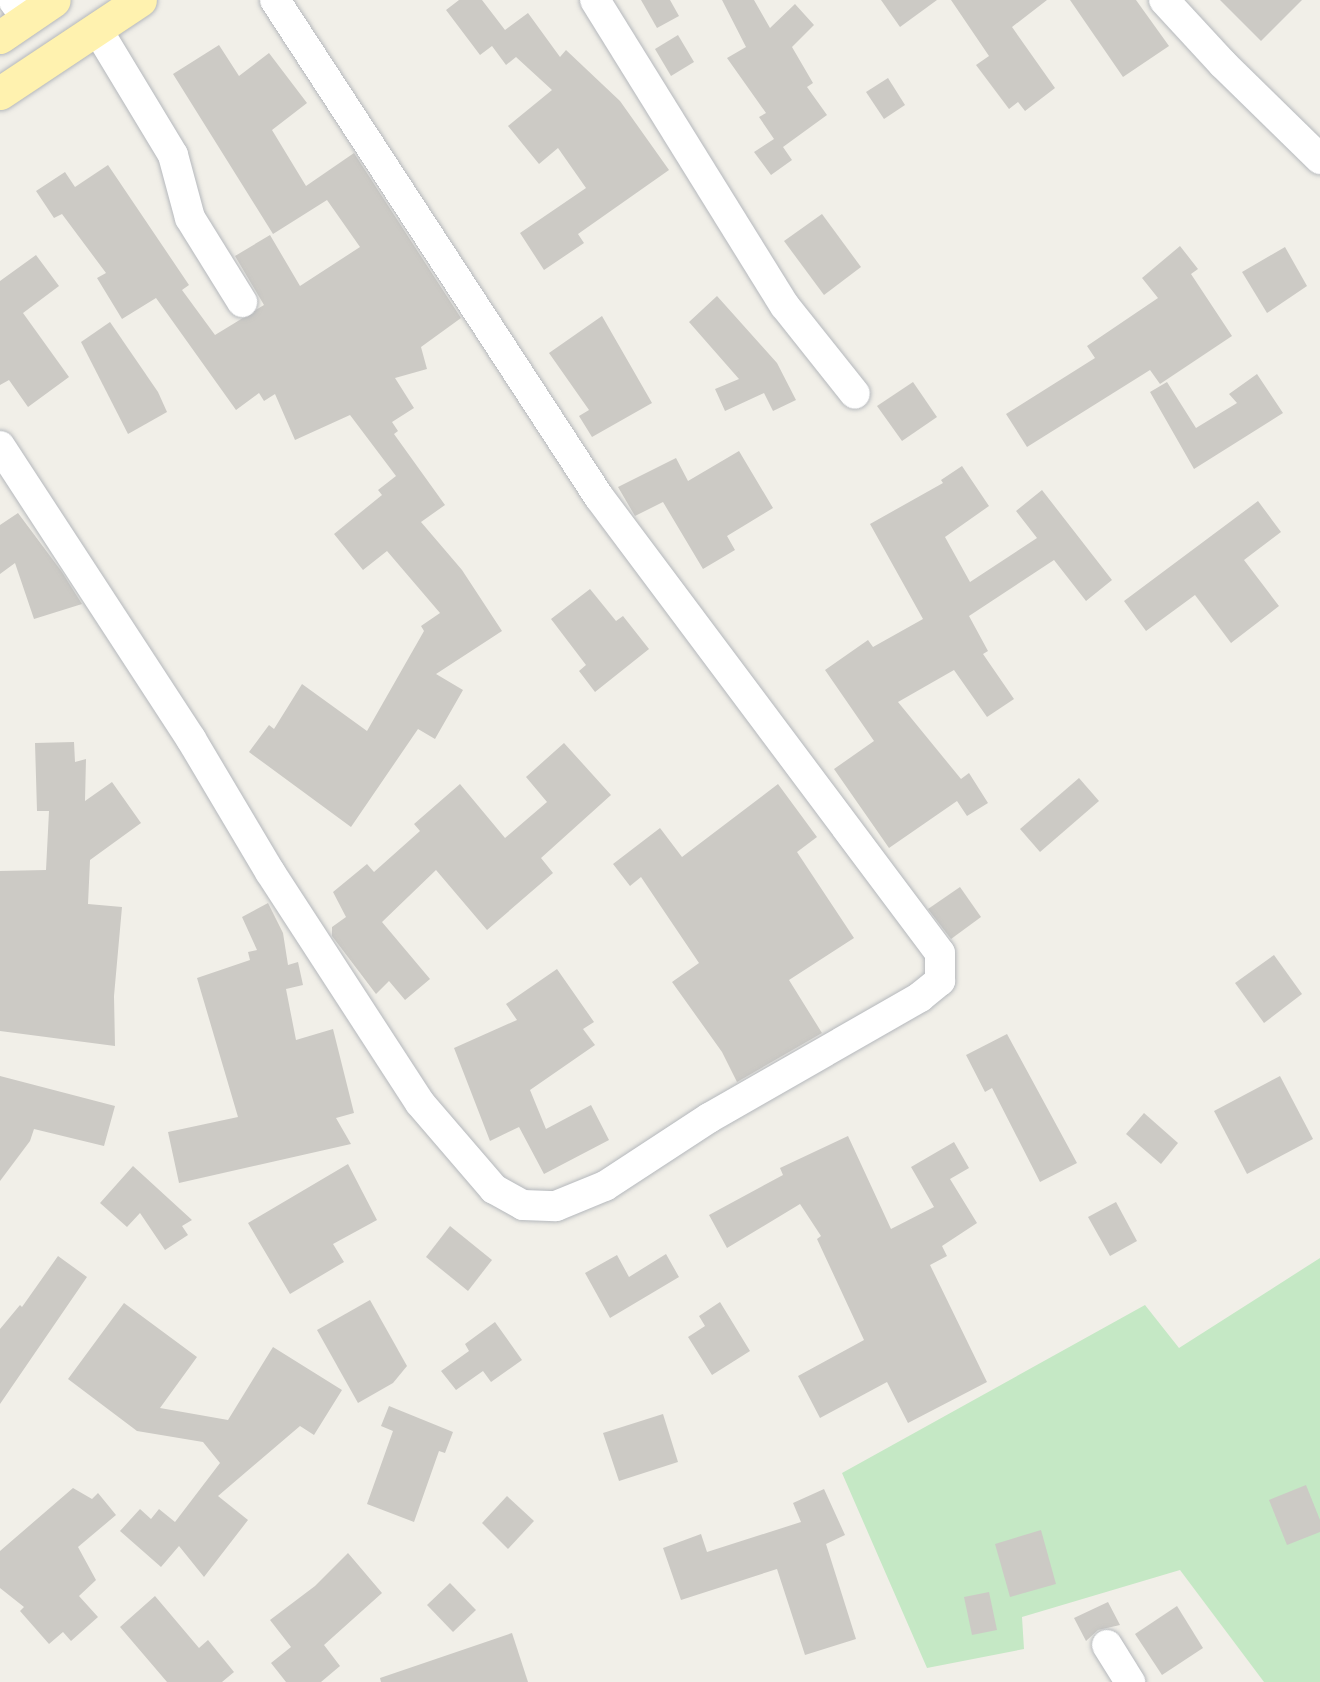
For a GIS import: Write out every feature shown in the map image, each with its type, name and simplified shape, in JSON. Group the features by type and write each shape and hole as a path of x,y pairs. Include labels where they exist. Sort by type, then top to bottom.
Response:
{"main road":[{"path":"13,18 54,0"},
{"path":"0,93 140,0"}],"street":[{"path":"0,446 191,739 270,872 420,1103 494,1189 523,1205 556,1206 605,1186 709,1118 920,997 940,981 940,953 599,497 275,0"},
{"path":"595,0 785,306 855,394"},
{"path":"1164,0 1223,64 1320,159"},
{"path":"97,29 173,154 190,218 242,303"},
{"path":"1107,1645 1130,1682"}],"green space":[{"path":"1320,1258 1320,1682 1264,1682 1180,1570 1022,1617 1024,1649 927,1668 842,1473 1145,1305 1179,1348"}],"building":[{"path":"459,0 482,0 505,30 528,13 560,57 566,50 620,101 669,170 578,234 584,243 544,270 520,233 586,188 558,148 539,164 508,126 552,90 516,57 506,65 492,46 480,55 446,10"},
{"path":"641,0 670,0 679,16 657,28"},
{"path":"722,0 754,0 770,28 795,4 814,25 792,47 813,83 807,87 827,115 783,147 792,160 771,175 754,152 774,139 759,117 766,113 727,58 746,47"},
{"path":"881,0 937,0 900,27"},
{"path":"951,0 1047,0 1012,27 1055,88 1025,111 1018,102 1009,109 976,65 989,56"},
{"path":"1070,0 1136,0 1169,46 1123,77"},
{"path":"1220,0 1302,0 1261,41"},
{"path":"678,35 694,62 671,76 655,49"},
{"path":"219,45 239,76 269,53 307,103 272,130 306,186 354,153 461,318 421,347 427,369 395,378 414,408 392,422 398,431 394,434 445,505 421,522 462,570 502,631 436,674 463,690 435,739 418,729 351,827 249,752 269,725 274,729 302,684 367,731 424,631 421,626 440,613 387,551 363,570 334,534 382,495 378,490 396,476 350,415 295,440 275,394 264,401 259,393 236,410 156,298 122,319 97,278 106,273 62,214 54,218 36,191 65,172 75,187 108,165 189,285 182,290 215,335 264,305 235,256 270,235 300,286 360,247 327,200 273,234 173,74"},
{"path":"888,78 905,105 884,119 866,92"},
{"path":"822,214 861,267 824,295 784,241"},
{"path":"1180,246 1198,269 1191,274 1232,336 1160,384 1150,370 1027,447 1006,414 1095,358 1087,346 1158,298 1142,278"},
{"path":"1285,247 1307,286 1267,313 1242,272"},
{"path":"36,255 59,286 23,313 69,377 28,407 9,380 0,385 0,281"},
{"path":"717,296 777,363 796,400 773,411 764,393 725,411 715,389 739,379 689,322"},
{"path":"602,316 652,403 592,437 579,416 589,410 549,353"},
{"path":"110,322 158,392 167,412 128,434 81,342"},
{"path":"1257,374 1283,413 1194,469 1150,392 1167,382 1196,428 1237,403 1229,394"},
{"path":"913,382 937,417 902,441 877,406"},
{"path":"739,451 773,508 727,536 735,550 703,569 663,502 635,516 618,487 676,458 688,481"},
{"path":"962,466 989,506 945,537 970,582 1037,538 1016,511 1042,490 1112,580 1086,601 1054,560 969,616 988,651 983,654 1014,699 987,717 954,670 898,702 961,779 969,773 988,803 967,816 957,801 889,848 834,769 874,741 825,670 868,640 873,647 923,619 870,524 943,483 941,480"},
{"path":"1258,501 1281,532 1244,560 1279,606 1231,643 1195,595 1146,631 1124,601"},
{"path":"18,513 62,572 82,604 34,619 15,563 0,574 0,525"},
{"path":"590,589 616,621 623,616 649,649 595,692 579,671 586,665 551,619"},
{"path":"74,742 75,762 86,759 85,801 112,782 141,823 90,860 88,904 122,907 114,996 115,1046 0,1031 0,871 46,870 49,811 37,811 35,743"},
{"path":"564,743 611,795 541,858 553,873 487,930 436,870 382,922 430,979 405,1000 389,981 376,994 332,936 332,927 346,917 333,892 367,864 374,872 420,831 414,824 460,784 505,838 547,802 526,777"},
{"path":"1079,778 1099,801 1040,852 1020,829"},
{"path":"778,784 817,837 797,852 854,938 789,980 822,1033 737,1082 722,1052 672,982 699,963 641,877 630,886 613,864 660,828 682,857"},
{"path":"960,887 981,917 951,939 928,909"},
{"path":"268,903 283,933 288,965 298,962 303,985 286,989 296,1040 333,1029 354,1113 336,1118 351,1144 179,1183 168,1132 238,1117 197,978 250,960 248,952 257,950 242,917"},
{"path":"1274,955 1302,994 1264,1023 1235,983"},
{"path":"557,969 594,1022 583,1029 595,1045 530,1090 546,1129 591,1105 609,1140 544,1174 519,1127 490,1141 454,1048 517,1020 506,1004"},
{"path":"1007,1034 1077,1163 1040,1182 992,1088 985,1092 966,1055"},
{"path":"0,1076 115,1106 104,1146 34,1129 30,1141 0,1181"},
{"path":"1280,1076 1313,1139 1247,1174 1214,1111"},
{"path":"1144,1113 1178,1143 1161,1164 1126,1134"},
{"path":"848,1136 891,1229 934,1207 911,1167 954,1142 969,1168 950,1179 977,1223 942,1246 947,1256 930,1265 987,1382 908,1423 887,1382 820,1418 798,1376 864,1340 817,1239 821,1236 800,1204 727,1248 709,1215 783,1175 780,1168"},
{"path":"348,1164 377,1220 333,1244 344,1262 290,1294 248,1223"},
{"path":"133,1166 192,1220 182,1226 188,1235 165,1250 140,1213 127,1227 100,1203"},
{"path":"1116,1202 1137,1241 1110,1256 1088,1217"},
{"path":"450,1226 492,1260 468,1291 426,1257"},
{"path":"666,1254 679,1277 610,1318 585,1273 617,1255 629,1277"},
{"path":"58,1256 87,1277 0,1404 0,1329 20,1305 22,1307"},
{"path":"370,1300 407,1366 393,1383 358,1403 317,1330"},
{"path":"720,1302 750,1351 712,1375 688,1337 705,1326 699,1316"},
{"path":"124,1303 197,1357 160,1408 228,1420 273,1347 342,1390 314,1435 300,1426 218,1496 248,1520 204,1577 179,1546 161,1567 120,1531 140,1509 151,1519 159,1509 175,1522 220,1463 203,1442 137,1431 68,1379"},
{"path":"495,1322 522,1360 491,1382 483,1371 456,1390 441,1371 469,1351 465,1344"},
{"path":"389,1406 453,1432 445,1453 439,1451 414,1522 367,1504 393,1431 381,1426"},
{"path":"663,1414 678,1462 619,1481 603,1433"},
{"path":"1306,1485 1320,1520 1320,1532 1287,1545 1269,1500"},
{"path":"73,1488 92,1499 98,1493 116,1515 78,1547 96,1580 79,1596 98,1617 71,1641 63,1632 49,1644 20,1611 24,1607 0,1588 0,1551"},
{"path":"824,1489 845,1535 826,1544 856,1639 805,1655 777,1569 681,1600 663,1548 701,1534 707,1552 801,1522 793,1503"},
{"path":"507,1496 534,1521 508,1549 482,1523"},
{"path":"1041,1530 1056,1584 1010,1597 995,1544"},
{"path":"348,1553 382,1593 324,1645 340,1666 321,1682 286,1682 271,1663 291,1647 270,1620 315,1586"},
{"path":"450,1583 476,1610 453,1632 427,1605"},
{"path":"989,1592 997,1630 972,1635 964,1597"},
{"path":"155,1596 199,1648 208,1640 234,1672 222,1682 167,1682 120,1627"},
{"path":"1108,1602 1120,1625 1098,1630 1086,1641 1074,1618"},
{"path":"1177,1606 1203,1648 1162,1675 1135,1634"},
{"path":"512,1633 528,1682 381,1682 380,1678"}]}
